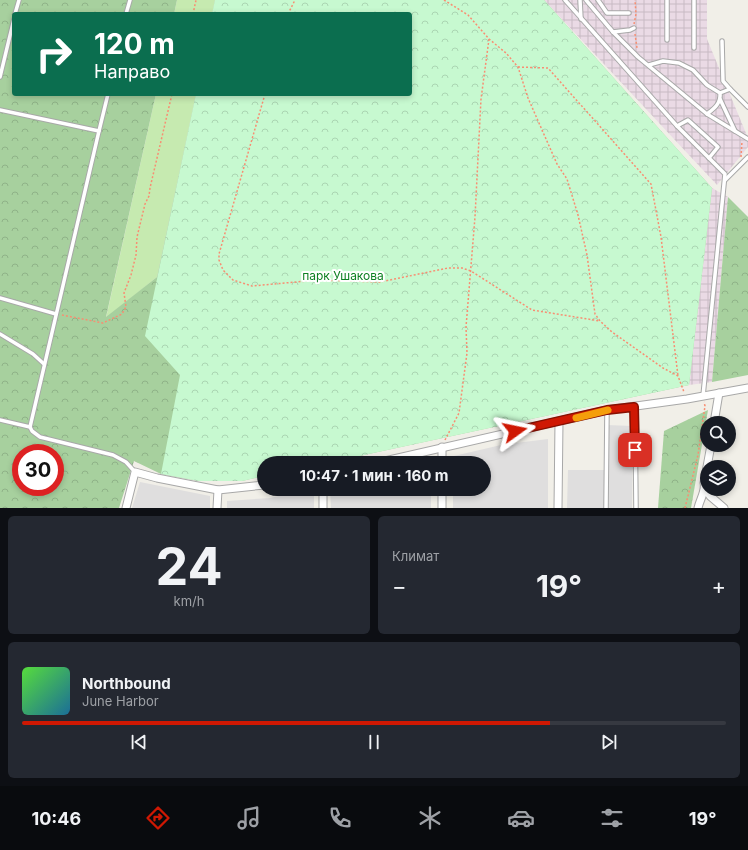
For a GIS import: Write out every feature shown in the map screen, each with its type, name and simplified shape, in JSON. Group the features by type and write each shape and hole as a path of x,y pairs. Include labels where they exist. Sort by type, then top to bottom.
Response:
{"street":[{"path":"405,456 607,410 687,399 748,388"},
{"path":"715,416 719,393"},
{"path":"558,508 559,422"},
{"path":"442,447 442,456"},
{"path":"126,508 135,472 157,478 218,490 257,486"},
{"path":"218,490 218,508"},
{"path":"323,496 323,508"},
{"path":"442,496 442,508"},
{"path":"698,508 701,496"},
{"path":"710,496 723,508"}],"lane":[{"path":"16,12 19,0"},
{"path":"127,12 130,0"},
{"path":"565,0 677,126 725,174 703,396"},
{"path":"580,0 581,19"},
{"path":"586,0 613,32 638,57 707,114 748,139"},
{"path":"598,0 607,13 629,13"},
{"path":"667,0 667,40"},
{"path":"694,0 694,48"},
{"path":"0,77 12,27"},
{"path":"613,32 630,30 634,28"},
{"path":"722,41 723,81 748,107"},
{"path":"649,65 663,61 679,63 693,70 707,84 720,92 730,90"},
{"path":"720,92 720,99 735,131"},
{"path":"30,427 108,96"},
{"path":"707,114 715,108 720,99"},
{"path":"0,110 99,130"},
{"path":"677,126 688,120 718,148 709,158"},
{"path":"724,181 740,163 748,157"},
{"path":"0,298 56,314"},
{"path":"0,334 33,354 44,364"},
{"path":"634,407 636,508"},
{"path":"606,508 607,410"},
{"path":"0,420 30,427 32,431 40,437 113,455 126,462 135,472"}],"path":[{"path":"193,12 196,0"},
{"path":"289,12 295,0"},
{"path":"444,0 468,15 489,39 506,53 518,68 528,98 557,164 567,179 587,255 595,314 612,332 663,368 678,376"},
{"path":"442,447 459,413 467,352 466,327 476,217 481,98 489,39"},
{"path":"518,68 548,68 651,184 661,237 678,376 687,399"},
{"path":"56,314 103,323 122,314 126,307 124,293 131,275 140,225 145,204 149,196 172,96"},
{"path":"264,96 219,254 218,260 222,270 233,280 252,286 318,280 380,282 448,268 462,268 471,271 532,310 600,321"},
{"path":"740,163 742,135"},
{"path":"685,508 698,455 705,406 703,396"}],"shaded area":[{"path":"544,0 707,0 707,39 748,138 748,147 717,185"},
{"path":"712,188 728,197 712,382 689,385"},
{"path":"606,425 633,426 632,508 567,508 568,470 605,470"},
{"path":"548,439 548,508 453,508 453,496 491,496 491,456 454,456 501,445"},
{"path":"140,482 210,496 210,508 132,508"},
{"path":"279,496 314,496 314,508 227,508 227,501"},
{"path":"330,496 431,496 431,508 331,508"}],"green space":[{"name":"парк Ушакова","path":"0,0 177,0 174,12 12,12 12,96 156,96 106,317 157,277 196,96 412,96 412,12 212,12 215,0 544,0 712,188 689,385 359,456 257,456 257,478 242,481 199,481 161,474 134,461 119,508 0,508"},
{"path":"177,0 215,0 212,12 174,12"},
{"name":"парк Ушакова","path":"215,0 544,0 712,188 689,385 359,456 257,456 257,478 242,481 199,481 161,474 180,375 145,336 196,96 412,96 412,12 212,12"},
{"path":"156,96 196,96 157,277 106,318"},
{"path":"728,197 748,217 748,375 712,382"},
{"path":"708,410 707,416 700,416 701,452 691,508 658,508 664,431"}],"slow traffic":[{"path":"576,418 608,410"}],"route":[{"path":"515,431 607,410 634,407 635,450"}]}
